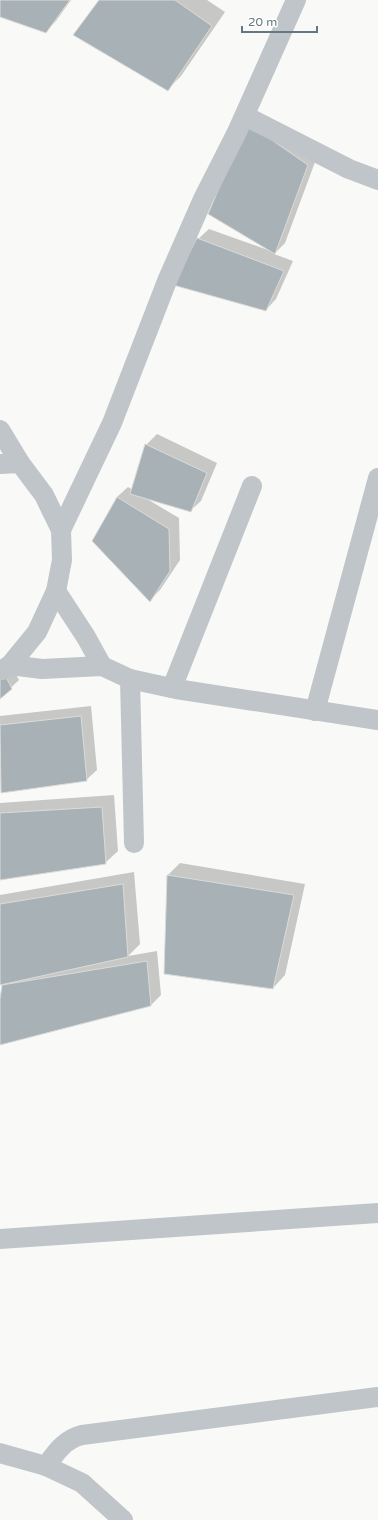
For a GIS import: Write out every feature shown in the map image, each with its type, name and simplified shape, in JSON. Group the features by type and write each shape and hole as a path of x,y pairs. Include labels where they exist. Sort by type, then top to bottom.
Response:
{"street":[{"path":"61,530 112,424 167,281 203,199 244,116 296,0"},
{"path":"244,116 349,168 378,180"},
{"path":"0,430 20,463 44,494 61,530 62,560 56,591 37,632 5,669"},
{"path":"0,464 20,463"},
{"path":"315,711 378,478"},
{"path":"172,688 252,486"},
{"path":"56,591 86,637 102,666"},
{"path":"5,669 102,666 130,679 172,688 378,720"},
{"path":"130,679 134,842"},
{"path":"0,1239 378,1213"},
{"path":"46,1466 57,1450 72,1437 378,1397"},
{"path":"0,1453 46,1466 82,1483 122,1520"}],"building":[{"path":"0,0 70,0 46,33 0,17"},
{"path":"99,0 175,0 212,26 168,91 73,35"},
{"path":"247,123 308,165 275,254 208,214"},
{"path":"197,238 284,271 266,311 173,285"},
{"path":"145,444 207,473 191,512 130,494"},
{"path":"117,497 169,529 170,571 150,602 92,541"},
{"path":"5,675 12,689 0,699 0,679"},
{"path":"81,716 87,781 1,793 0,725"},
{"path":"102,807 106,864 0,880 0,813"},
{"path":"167,875 294,895 273,989 164,974"},
{"path":"123,884 128,957 0,985 0,904"},
{"path":"147,961 151,1006 0,1045 0,999 2,985"}]}
